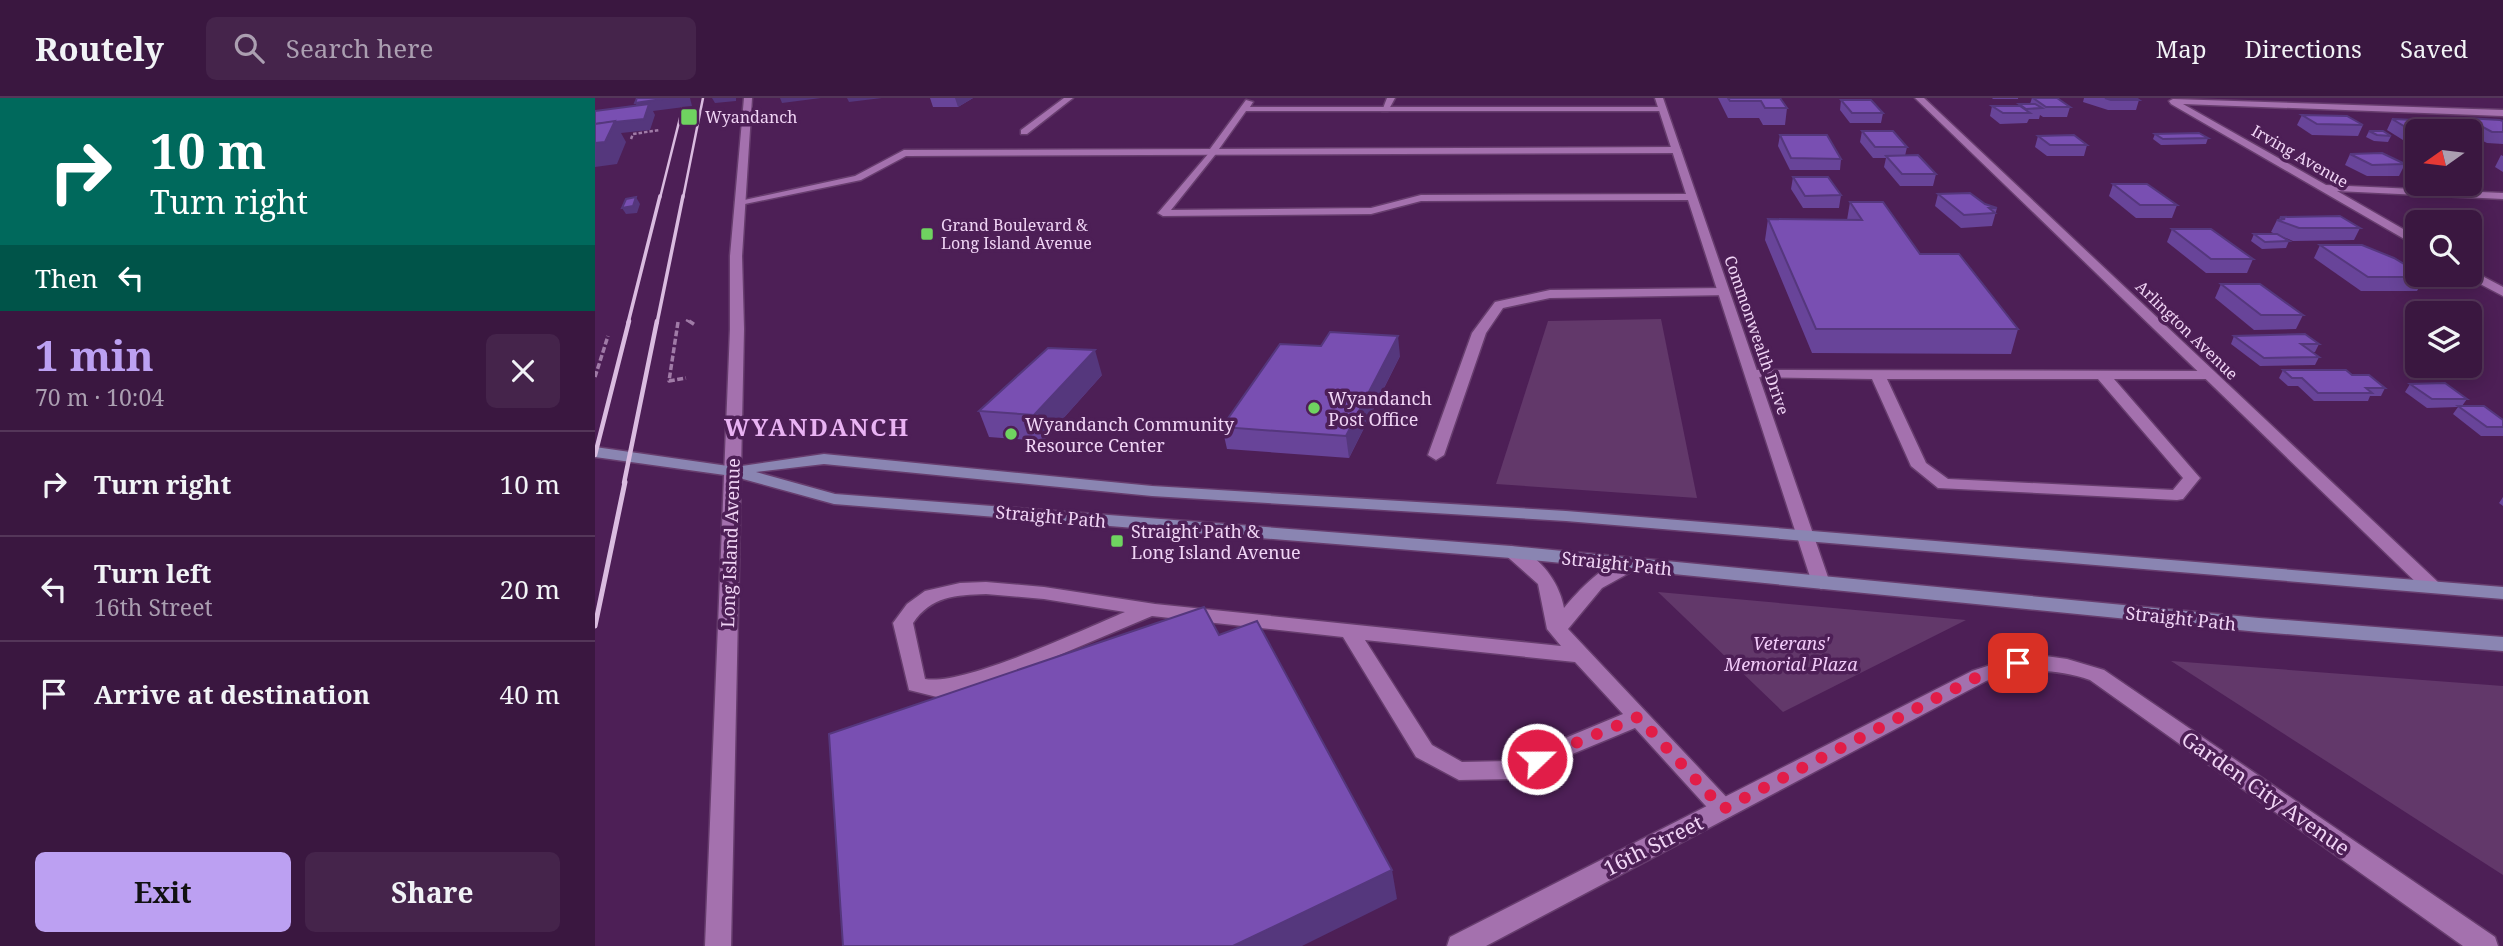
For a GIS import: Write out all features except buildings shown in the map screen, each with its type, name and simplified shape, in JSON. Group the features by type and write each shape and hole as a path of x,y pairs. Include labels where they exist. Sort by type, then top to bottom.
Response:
{"main road":[{"name":"Straight Path","path":"595,452 733,471 834,499 1511,552 2259,625 2503,644"},
{"name":"Straight Path","path":"733,471 824,459 1152,491 1566,516 2503,593"}],"street":[{"name":"Long Island Avenue","path":"718,946 733,471 736,256 748,98"},
{"path":"1024,132 1069,98"},
{"path":"1252,98 1215,150 1163,213 1371,211 1421,198 1690,197"},
{"path":"1385,109 1391,98"},
{"name":"Arlington Avenue","path":"1919,98 2432,587"},
{"path":"2170,100 2503,113"},
{"name":"Irving Avenue","path":"2170,100 2405,235"},
{"path":"1243,109 1660,104"},
{"name":"Commonwealth Drive","path":"1660,104 1821,583"},
{"path":"740,202 817,188 858,177 904,153 1676,150"},
{"path":"2324,188 2503,196"},
{"path":"2482,280 2503,292"},
{"path":"1436,455 1479,333 1499,305 1550,294 1724,292"},
{"path":"1752,374 2209,376"},
{"path":"1878,375 1919,466 1944,485 2177,495 2192,478 2105,377"},
{"path":"1511,552 1544,576 1552,597 1557,629 1723,809"},
{"path":"1557,629 1595,584 1631,564"},
{"path":"1151,609 1012,667 937,689 916,685 903,623 912,607 938,593 979,589 1029,592 1151,609 1580,655"},
{"path":"1349,630 1424,751 1458,771 1512,769 1638,717"},
{"name":"16th Street","path":"1460,946 1979,676 1998,667 2038,661"},
{"name":"Garden City Avenue","path":"2038,661 2057,663 2097,675 2485,946"}],"path":[{"path":"631,139 633,134 660,130"},
{"path":"686,320 695,326"},
{"path":"678,322 669,381 686,378"},
{"path":"595,377 608,336"}],"green space":[{"path":"1661,319 1697,498 1496,484 1548,321"},
{"name":"Veterans' Memorial Plaza","path":"1658,592 1966,620 1783,712"},
{"path":"2171,661 2503,686 2503,875"}],"railway":[{"path":"660,198 685,98"},
{"path":"683,198 703,98"},
{"path":"628,323 660,196"},
{"path":"657,323 683,196"},
{"path":"595,455 629,321"},
{"path":"624,483 657,321"},
{"path":"595,626 625,482"}],"place":[{"name":"Wyandanch","path":"689,117"},
{"name":"Grand Boulevard & Long Island Avenue","path":"927,234"},
{"name":"Wyandanch Post Office","path":"1314,408"},
{"name":"Wyandanch Community Resource Center","path":"1011,434"},
{"name":"Straight Path & Long Island Avenue","path":"1117,541"}],"district":[{"name":"WYANDANCH","path":"817,426"}],"route":[{"path":"1537,759 1638,717 1723,809 1979,676 1998,667 2018,663"}]}
